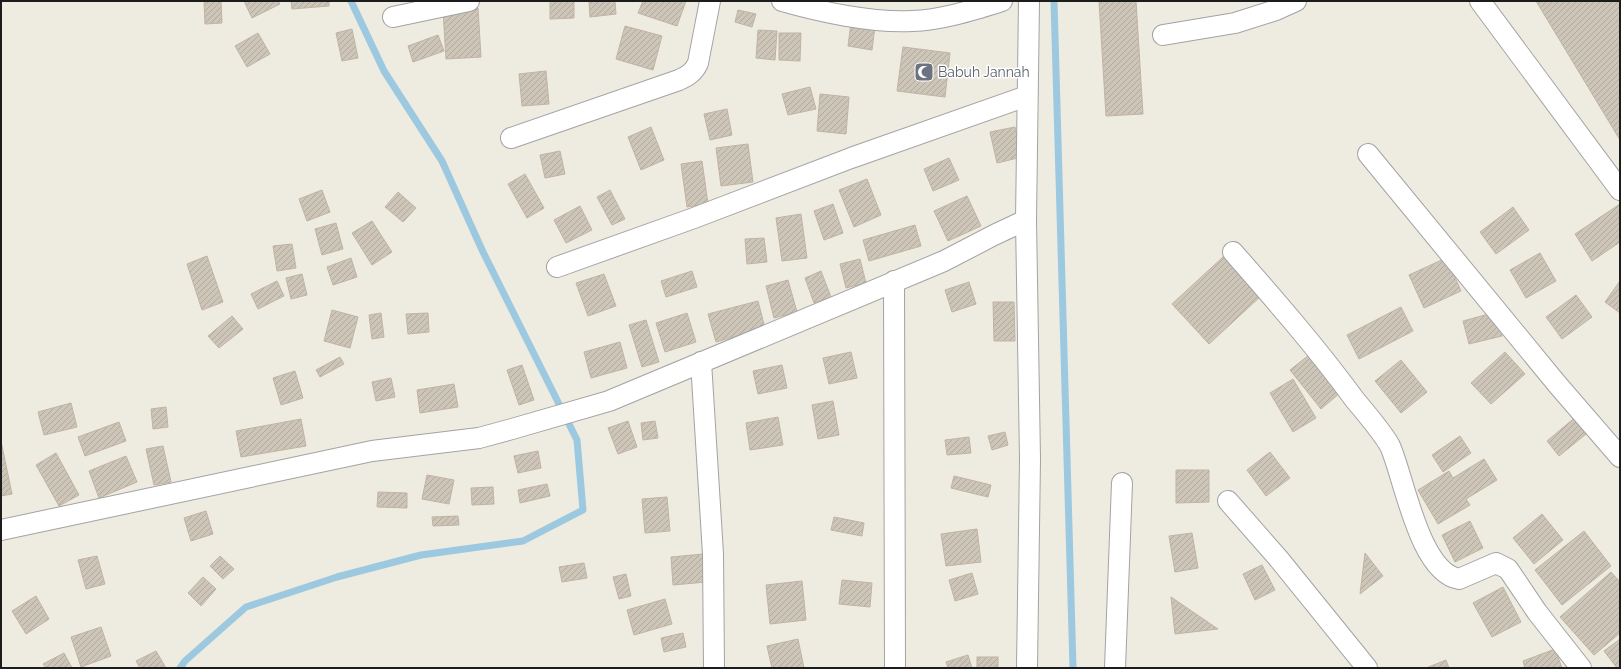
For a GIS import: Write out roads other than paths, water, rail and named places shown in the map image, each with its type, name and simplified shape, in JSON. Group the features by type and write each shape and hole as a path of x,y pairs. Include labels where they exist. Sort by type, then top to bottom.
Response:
{"street":[{"path":"392,17 469,1"},
{"path":"511,138 679,80 689,75 696,69 698,63 710,1"},
{"path":"782,1 813,10 870,19 911,22 937,18 1002,1"},
{"path":"1027,668 1030,459 1026,220 1028,1"},
{"path":"1163,35 1235,23 1276,10 1296,1"},
{"path":"1480,1 1620,190"},
{"path":"556,267 694,218 851,158 1027,96"},
{"path":"1368,154 1557,384 1620,457"},
{"path":"1,530 372,451 479,438 609,401 944,261 1026,220"},
{"path":"1233,252 1313,344 1389,445 1415,525 1436,563 1447,575 1458,579 1496,563 1508,569 1537,612 1581,668"},
{"path":"894,282 895,668"},
{"path":"701,362 713,554 714,668"},
{"path":"1115,668 1122,483"},
{"path":"1228,501 1278,558 1367,668"}],"waterway":[{"path":"180,668 185,661 246,607 337,577 421,555 523,541 583,510 577,440 483,252 442,161 384,71 351,1"},
{"path":"1054,1 1073,668"}],"place":[{"name":"Babuh Jannah","path":"924,72"}]}
